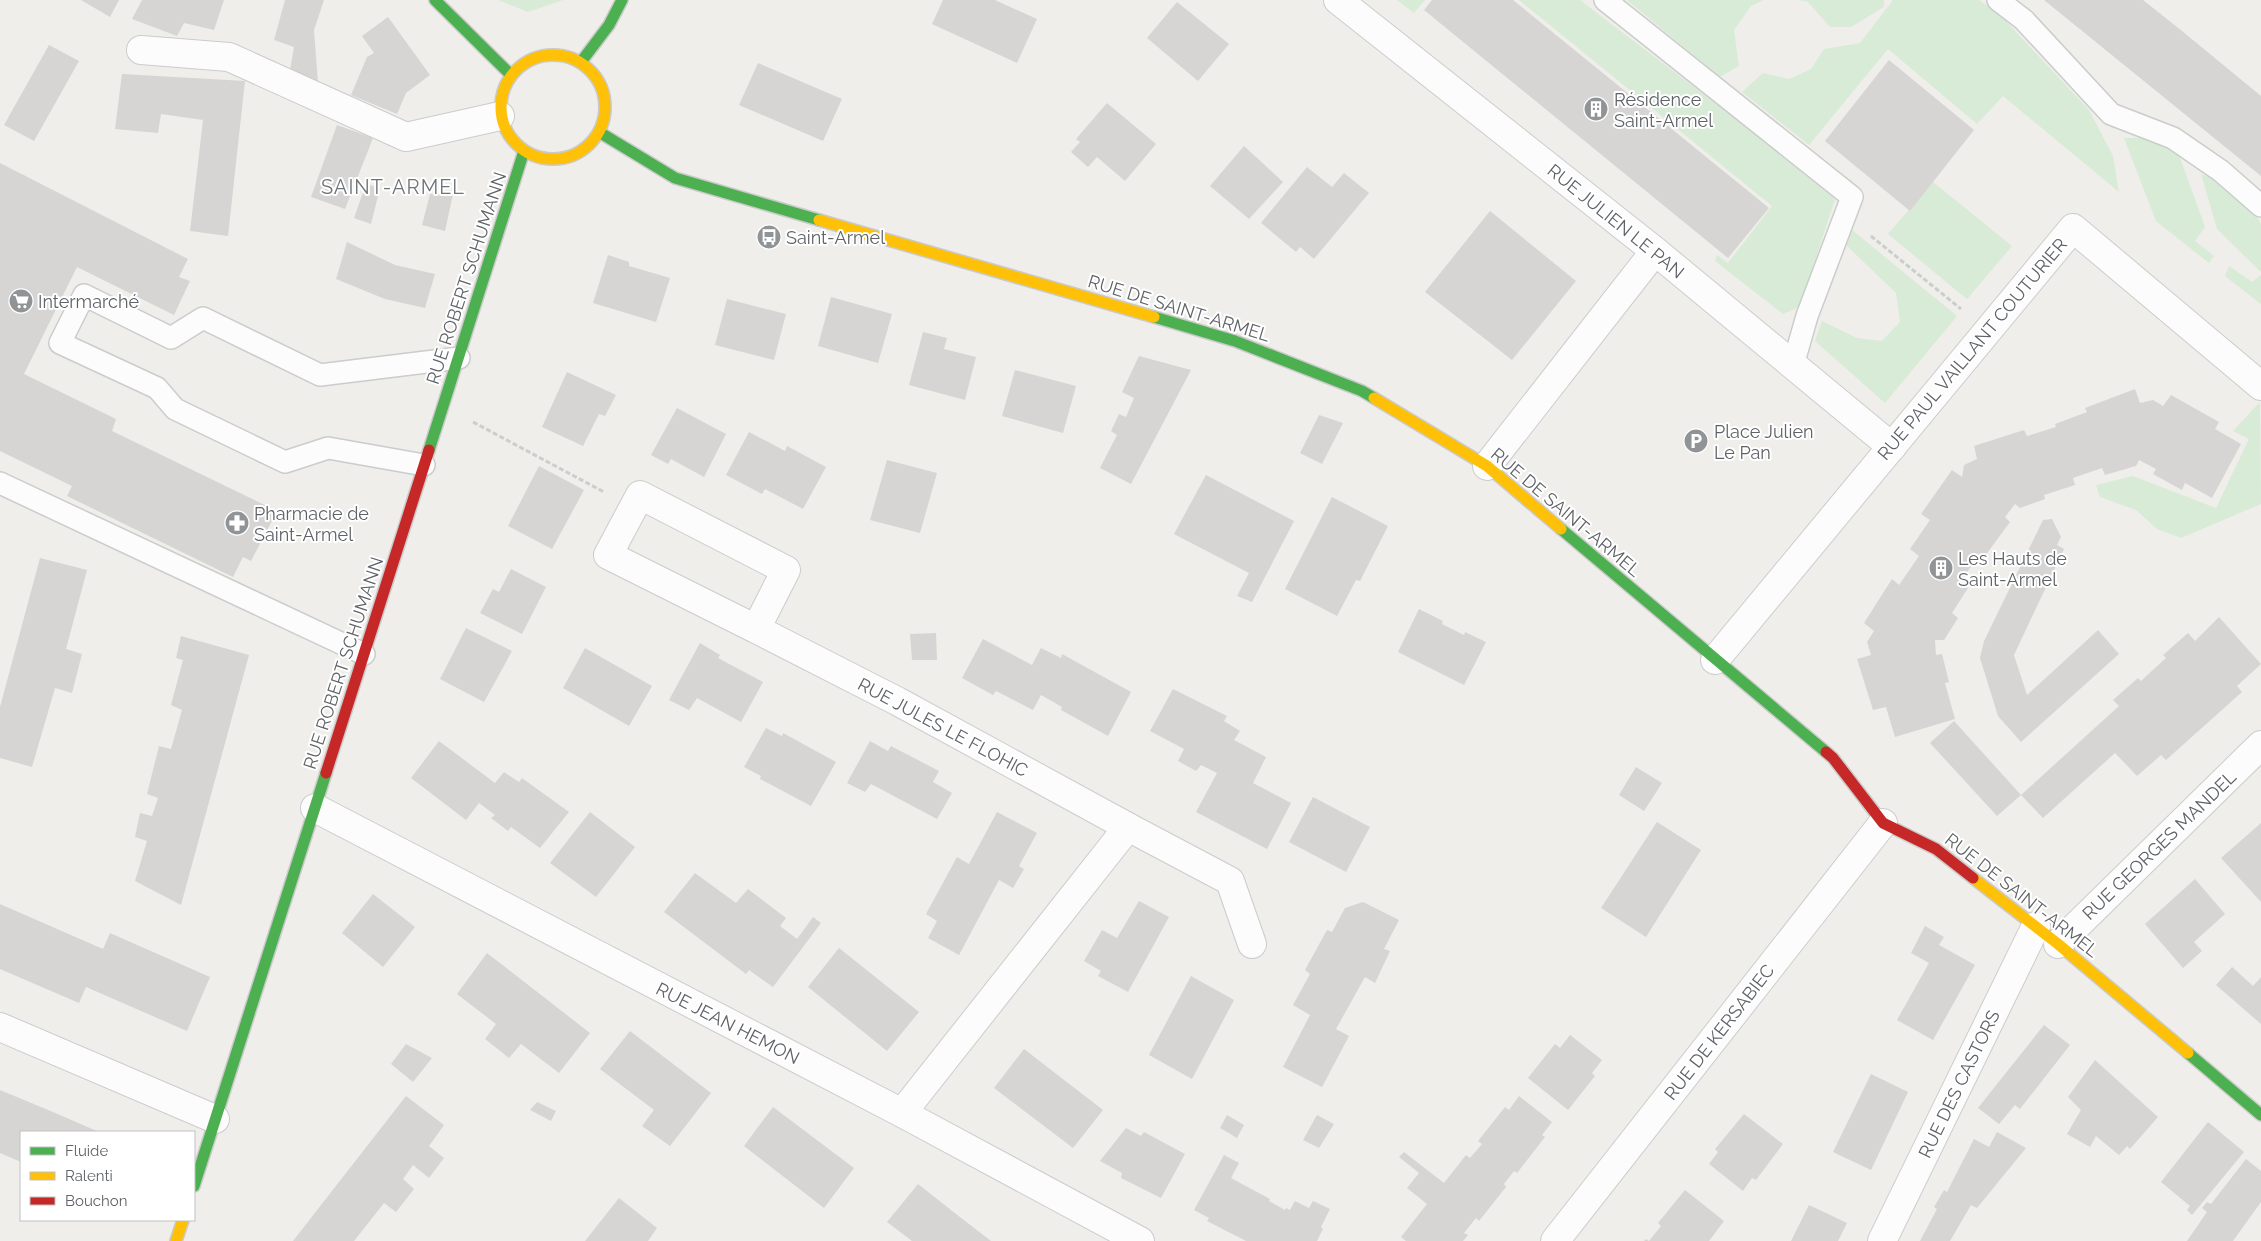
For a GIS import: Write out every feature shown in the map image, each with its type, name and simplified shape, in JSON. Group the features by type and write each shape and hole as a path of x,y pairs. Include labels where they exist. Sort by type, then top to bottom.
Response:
{"street":[{"path":"435,0 510,75"},
{"path":"581,62 609,25 622,0"},
{"name":"RUE JULIEN LE PAN","path":"1338,0 1655,251 1892,447"},
{"path":"141,50 229,57 406,137 500,116"},
{"path":"551,54 566,56 581,62 591,70 604,94 604,120 599,132 585,148 566,158 545,159 524,151 509,137 500,116 501,95 510,75 522,64 536,57 551,54"},
{"name":"RUE DE SAINT-ARMEL","path":"599,132 675,178 1235,341 1362,392 1487,466 1833,758 1883,823 1936,848 2058,944 2261,1115"},
{"name":"RUE ROBERT SCHUMANN","path":"195,1183 524,151"},
{"name":"RUE PAUL VAILLANT COUTURIER","path":"1715,660 2073,228 2261,386"},
{"path":"1487,466 1655,251"},
{"path":"633,508 640,495 786,570 756,629"},
{"name":"RUE JULES LE FLOHIC","path":"633,508 608,555 897,701 1230,881 1252,944"},
{"name":"RUE GEORGES MANDEL","path":"2058,944 2261,745"},
{"name":"RUE JEAN HEMON","path":"315,808 902,1114 1140,1241"},
{"name":"RUE DE KERSABIEC","path":"1555,1241 1883,823"},
{"path":"902,1114 1128,827"},
{"name":"RUE DES CASTORS","path":"1882,1241 2036,926"},
{"path":"0,1027 215,1120"},
{"path":"176,1241 183,1221"}],"lane":[{"path":"1605,0 1852,197 1807,316 1793,365"},
{"path":"1998,0 2024,20 2112,114 2173,138 2222,172 2261,206"},
{"path":"424,465 328,448 286,462 176,409 157,388 60,343 84,295 171,338 203,318 320,375 459,358"},
{"path":"0,483 364,654"}],"path":[{"path":"1845,215 1988,330"},
{"path":"442,412 474,422 633,508"}],"green space":[{"path":"498,0 563,0 528,12"},
{"path":"1397,0 1425,0 1414,13"},
{"path":"1519,0 1580,0 1736,119 1835,199 1800,307 1783,314 1715,261 1717,255 1728,263 1772,206"},
{"path":"1627,0 1764,0 1751,6 1734,30 1739,66 1720,77"},
{"path":"1799,0 1884,0 1884,7 1851,27 1830,27 1808,2"},
{"path":"1893,0 1979,0 2003,18 2089,110 2113,156 2119,192 2003,96 1977,124 1888,49 1809,145 1742,92 1763,73 1789,79 1811,69 1824,49 1860,43"},
{"path":"2124,138 2153,138 2178,152 2205,227 2195,241 2214,256 2209,263 2156,221"},
{"path":"2201,174 2227,183 2257,216 2261,225 2261,272 2217,229"},
{"path":"1933,182 2012,246 1967,299 1888,234"},
{"path":"1852,230 1957,316 1885,403 1815,341 1822,321 1857,338 1882,341 1900,322 1896,293 1843,242"},
{"path":"2229,266 2252,282 2261,275 2261,304 2225,276"},
{"path":"2260,402 2261,504 2181,538 2157,529 2136,510 2100,497 2096,485 2133,476 2216,508 2249,439 2233,431"}],"building":[{"path":"81,0 119,0 110,17"},
{"path":"142,0 224,0 214,30 184,23 177,36 132,19"},
{"path":"285,0 324,0 314,30 318,83 289,76 294,47 274,40"},
{"path":"943,0 995,0 1037,19 1017,63 932,24"},
{"name":"Résidence Saint-Armel","path":"1432,0 1513,0 1769,208 1728,258 1424,10"},
{"path":"2044,0 2143,0 2182,31 2261,96 2261,176"},
{"path":"1177,2 1229,44 1198,81 1147,38"},
{"path":"388,17 430,75 406,93 397,114 351,95 367,57 374,53 362,36"},
{"path":"49,45 79,61 34,141 4,125"},
{"path":"1889,60 1974,130 1910,211 1825,141"},
{"path":"758,63 842,99 823,141 739,105"},
{"path":"122,74 245,81 228,236 190,231 203,120 161,114 158,133 115,129"},
{"path":"1107,103 1156,144 1125,181 1097,157 1088,167 1071,152 1080,142 1076,139"},
{"path":"337,125 373,138 345,209 311,197"},
{"path":"1244,146 1283,182 1249,219 1210,186"},
{"path":"0,163 188,259 179,277 190,281 174,315 77,267 24,374 116,419 112,431 277,511 251,561 243,557 233,577 67,496 72,486 0,451"},
{"path":"1307,167 1332,187 1344,173 1369,193 1314,259 1300,247 1296,252 1261,223"},
{"path":"366,184 380,188 371,224 354,218"},
{"path":"430,194 453,194 445,231 422,225"},
{"path":"1490,211 1576,281 1512,360 1425,292"},
{"path":"347,242 395,265 435,274 425,308 385,299 336,279"},
{"path":"608,255 629,262 629,266 670,278 656,322 593,303"},
{"path":"831,297 892,314 878,363 818,346"},
{"path":"727,299 786,314 774,360 715,345"},
{"path":"923,332 947,338 944,349 976,357 965,400 909,385"},
{"path":"1139,356 1191,370 1131,484 1100,468 1117,435 1111,431 1119,414 1126,417 1134,398 1122,392"},
{"path":"1015,370 1076,386 1063,433 1002,416"},
{"path":"567,372 616,395 605,416 599,414 583,446 542,427"},
{"name":"Les Hauts de Saint-Armel","path":"2135,389 2140,403 2153,400 2163,406 2171,395 2219,422 2215,429 2241,444 2212,498 2185,483 2182,490 2153,474 2156,469 2139,460 2136,466 2105,475 2102,468 2073,478 2075,485 2044,495 2045,499 2020,508 2015,504 2005,517 2010,522 1985,556 1980,553 1960,583 1968,588 1952,613 1958,618 1944,640 1935,640 1936,655 1942,654 1949,682 1945,683 1955,719 1895,737 1886,707 1873,710 1857,659 1871,655 1867,642 1874,631 1864,623 1892,579 1899,585 1919,556 1910,549 1930,520 1921,514 1952,470 1962,477 1964,465 1977,459 1974,446 2024,430 2027,436 2056,427 2055,424 2087,412 2085,408"},
{"path":"677,408 726,434 704,477 671,459 668,464 651,455"},
{"path":"1319,415 1343,423 1322,464 1300,453"},
{"path":"749,432 785,451 787,446 826,467 803,509 765,489 762,494 726,475"},
{"path":"887,460 937,473 920,533 870,520"},
{"path":"539,466 584,490 552,549 508,526"},
{"path":"1206,475 1294,521 1252,602 1237,596 1249,573 1174,534"},
{"path":"1332,497 1388,526 1360,581 1356,580 1337,616 1285,589"},
{"path":"2052,519 2061,537 2057,545 2064,549 2014,655 2027,695 2098,630 2119,654 2021,742 1998,716 1980,658 1984,641 2043,520"},
{"path":"40,558 87,570 66,649 82,654 72,693 55,688 32,767 0,758 0,707"},
{"path":"511,569 546,587 522,634 480,613 493,589 499,592"},
{"path":"1419,609 1443,621 1442,624 1464,635 1465,632 1486,642 1464,685 1398,652"},
{"path":"2219,617 2261,664 2237,686 2242,692 2166,760 2161,755 2137,776 2115,753 2043,818 2021,795 2119,706 2113,700 2138,678 2141,681 2166,658 2163,655 2188,633 2195,641"},
{"path":"466,628 512,651 484,702 440,679"},
{"path":"936,633 937,660 912,660 910,634"},
{"path":"181,636 249,655 181,905 135,881 147,841 135,837 140,813 152,816 158,798 147,794 159,746 171,749 182,710 171,705 183,660 176,658"},
{"path":"983,639 1032,665 1041,648 1061,658 1062,654 1131,692 1108,736 1061,710 1062,707 1041,695 1033,710 996,691 993,695 962,678"},
{"path":"700,643 720,655 718,658 763,682 741,722 697,698 689,710 669,700"},
{"path":"585,648 652,686 629,726 563,688"},
{"path":"1173,689 1227,716 1224,721 1240,731 1234,740 1266,757 1253,783 1291,803 1267,849 1196,812 1217,773 1201,765 1196,771 1178,761 1184,749 1150,731"},
{"path":"1954,721 2021,795 1997,816 1930,743"},
{"path":"766,728 782,736 783,733 836,762 811,806 760,779 761,776 744,767"},
{"path":"439,741 495,783 504,772 519,782 522,778 569,812 540,848 511,827 508,831 491,818 495,815 479,803 466,820 411,778"},
{"path":"870,741 888,751 891,746 939,771 933,782 952,793 937,819 871,784 865,792 847,783"},
{"path":"1636,767 1662,783 1644,811 1619,795"},
{"path":"1313,797 1370,827 1346,872 1289,842"},
{"path":"590,812 635,847 596,897 550,863"},
{"path":"997,812 1037,833 1019,866 1024,869 1013,888 999,880 959,955 928,938 937,921 926,914 957,857 969,864"},
{"path":"1657,822 1701,850 1646,937 1601,908"},
{"path":"2261,823 2261,902 2221,858"},
{"path":"695,873 736,903 748,889 786,918 780,926 797,939 813,917 821,923 773,987 749,970 746,974 664,912"},
{"path":"2195,879 2225,914 2194,942 2202,951 2183,968 2145,924"},
{"path":"373,894 415,927 383,967 342,933"},
{"path":"1139,901 1169,917 1128,992 1098,976 1101,971 1084,961 1102,930 1117,938"},
{"path":"1363,902 1399,920 1384,949 1390,951 1375,983 1365,977 1336,1029 1349,1036 1322,1087 1283,1067 1310,1015 1293,1005 1310,974 1305,970 1327,930 1332,932 1345,908"},
{"path":"0,904 103,949 110,933 210,977 187,1031 86,987 79,1003 0,969"},
{"path":"1925,926 1944,937 1939,945 1975,965 1933,1040 1897,1020 1929,963 1911,953"},
{"path":"839,948 919,1012 887,1051 808,987"},
{"path":"487,953 590,1033 559,1073 521,1044 509,1058 485,1039 496,1024 457,994"},
{"path":"2232,967 2253,986 2261,977 2261,1024 2216,985"},
{"path":"1191,976 1234,1000 1192,1079 1149,1055"},
{"path":"2044,1025 2070,1045 2020,1109 2015,1105 1999,1124 1978,1108"},
{"path":"630,1031 711,1093 670,1146 642,1126 654,1110 600,1069"},
{"path":"1570,1035 1602,1060 1592,1073 1595,1076 1568,1110 1528,1078 1555,1044 1560,1048"},
{"path":"406,1044 432,1058 413,1082 391,1064"},
{"path":"1024,1049 1103,1110 1073,1148 994,1088"},
{"path":"2095,1060 2158,1117 2130,1149 2127,1146 2119,1155 2096,1136 2090,1147 2067,1134 2081,1110 2068,1097"},
{"path":"1871,1074 1908,1092 1871,1170 1833,1152"},
{"path":"0,1090 97,1131 20,1131 20,1162 0,1153"},
{"path":"406,1096 444,1125 429,1146 444,1158 429,1178 413,1165 403,1179 414,1189 396,1212 384,1203 354,1241 293,1241"},
{"path":"1519,1096 1552,1122 1542,1135 1545,1137 1517,1173 1514,1171 1504,1184 1506,1187 1479,1221 1476,1218 1464,1233 1468,1235 1463,1241 1406,1241 1401,1237 1427,1204 1407,1188 1419,1173 1399,1157 1404,1152 1444,1183 1466,1155 1470,1158 1482,1144 1478,1141 1505,1107 1509,1110"},
{"path":"537,1102 556,1111 551,1121 530,1110"},
{"path":"773,1107 854,1168 824,1208 744,1146"},
{"path":"1744,1114 1783,1144 1756,1180 1752,1178 1743,1191 1709,1164 1718,1152 1715,1149"},
{"path":"1227,1115 1244,1125 1237,1138 1220,1128"},
{"path":"1317,1115 1334,1124 1319,1148 1303,1140"},
{"path":"2208,1122 2244,1152 2192,1215 2187,1210 2190,1206 2161,1182"},
{"path":"1126,1128 1141,1136 1144,1132 1185,1154 1161,1198 1121,1178 1122,1173 1100,1161"},
{"path":"1997,1132 2026,1148 1977,1208 1971,1205 1950,1241 1920,1241 1937,1209 1934,1207 1944,1190 1947,1192 1974,1139 1989,1147"},
{"path":"1224,1155 1239,1163 1231,1178 1270,1199 1269,1201 1285,1210 1286,1208 1290,1210 1295,1201 1309,1208 1313,1201 1330,1209 1321,1227 1323,1229 1317,1241 1246,1241 1207,1221 1209,1218 1194,1210"},
{"path":"2246,1159 2261,1171 2261,1202 2233,1241 2187,1241 2207,1212 2202,1208 2207,1202 2211,1204"},
{"path":"918,1184 991,1241 912,1241 887,1222"},
{"path":"1685,1190 1724,1221 1709,1241 1649,1241 1661,1226 1658,1223"},
{"path":"619,1198 657,1228 648,1241 585,1241"},
{"path":"1809,1205 1847,1223 1838,1241 1791,1241"}],"traffic: fast":[{"path":"435,0 511,75"},
{"path":"581,62 609,25 622,0"},
{"path":"599,132 675,178 819,220"},
{"path":"429,450 524,151"},
{"path":"1154,317 1235,341 1362,391 1374,398"},
{"path":"1561,529 1826,752"},
{"path":"195,1183 326,773"},
{"path":"2188,1053 2261,1115"}],"traffic: slow":[{"path":"553,55 573,59 590,70 601,87 605,107 601,127 590,144 573,155 553,159 533,155 516,144 505,127 501,107 505,87 516,70 533,59 553,55"},
{"path":"819,220 1154,317"},
{"path":"1374,398 1487,466 1561,529"},
{"path":"1973,878 2058,944 2188,1053"},
{"path":"176,1241 183,1221"}],"traffic: jam":[{"path":"326,773 429,450"},
{"path":"1826,752 1833,758 1883,823 1936,849 1973,878"}],"place":[{"name":"Résidence Saint-Armel","path":"1596,109"},
{"name":"Saint-Armel","path":"769,237"},
{"name":"Intermarché","path":"21,301"},
{"name":"Place Julien Le Pan","path":"1696,441"},
{"name":"Pharmacie de Saint-Armel","path":"237,523"},
{"name":"Les Hauts de Saint-Armel","path":"1941,568"}],"district":[{"name":"SAINT-ARMEL","path":"393,187"}]}
